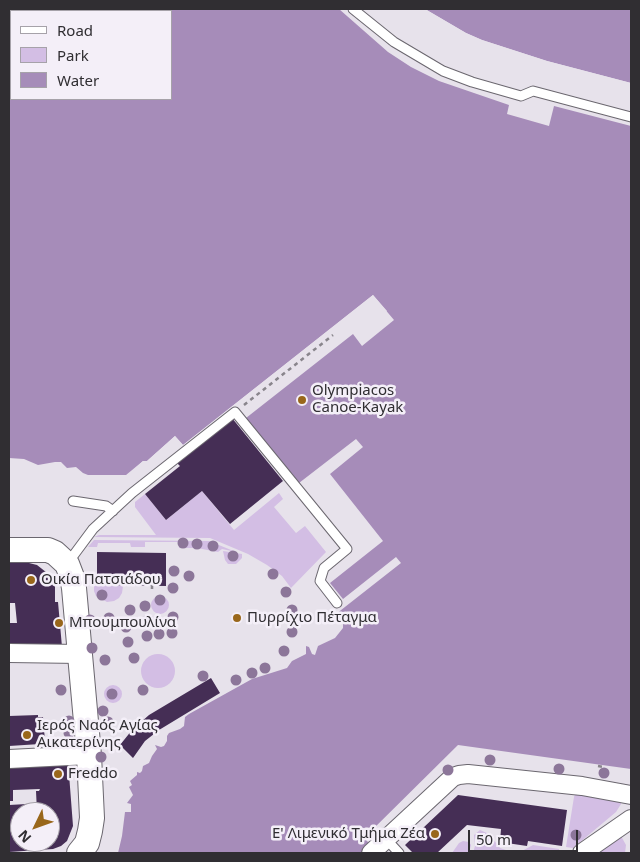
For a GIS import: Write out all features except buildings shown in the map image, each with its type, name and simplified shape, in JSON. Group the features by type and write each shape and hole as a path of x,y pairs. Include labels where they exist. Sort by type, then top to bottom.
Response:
{"main road":[{"path":"9,550 41,550 55,553 67,564 70,570 74,588 89,755 92,818 86,843 79,853"}],"street":[{"path":"9,653 80,654"},
{"path":"9,759 89,755"},
{"path":"379,846 459,774 582,786 631,795"},
{"path":"582,853 631,819"}],"lane":[{"path":"353,9 394,42 443,71 521,96 533,91 631,117"},
{"path":"67,564 88,534 132,493 235,412 348,549 324,568 320,581 336,603"},
{"path":"73,501 106,506 113,511"},
{"path":"379,846 399,853"}],"path":[{"path":"235,412 333,335"},
{"path":"598,766 604,767 604,770"}],"green space":[{"path":"202,491 234,530 279,493 283,499 274,507 296,533 305,526 326,552 291,588 282,576 267,565 248,554 210,538 94,537 99,535 156,535 135,507 135,502 145,494 166,520"},
{"path":"94,540 209,541 236,552 222,549 218,552 197,548 179,548 179,542 145,542 145,547 131,547 130,543 98,543 97,547 88,547"},
{"path":"223,551 242,554 242,558 236,564 228,564"},
{"path":"94,585 123,586 122,593 114,601 107,602 96,596"},
{"path":"160,596 166,599 169,605 166,611 160,614 154,611 151,605 154,599"},
{"path":"158,654 170,659 175,671 170,683 158,688 146,683 141,671 146,659"},
{"path":"113,685 119,688 122,694 119,700 113,703 107,700 104,694 107,688"},
{"path":"576,792 622,800 616,812 573,848 566,847"},
{"path":"480,830 489,834 500,848 509,851 522,851 533,845 559,849 560,853 473,853 475,846 474,835"},
{"path":"621,836 626,845 625,853 598,853 604,845"},
{"path":"463,841 469,842 471,845 469,853 452,853 459,843"}],"water":[{"path":"9,9 339,9 388,52 411,67 439,81 509,105 507,114 549,126 554,106 631,126 631,769 458,745 364,838 379,853 118,853 125,812 131,812 131,804 127,803 133,795 129,787 132,785 130,781 137,775 137,772 140,773 142,771 143,766 149,763 157,749 155,745 164,746 169,733 184,726 185,717 189,714 252,679 287,668 292,661 306,654 306,646 315,655 318,646 335,638 343,628 343,622 336,614 401,563 396,557 343,599 330,583 383,541 330,474 363,447 356,439 299,483 246,418 353,334 362,346 394,320 373,295 183,445 175,436 147,461 143,461 126,475 88,475 76,467 67,468 61,462 38,465 24,459 9,458"},
{"path":"425,9 631,9 631,83 547,61 482,40"}],"pier":[{"path":"423,9 482,40 547,61 631,83 631,85 546,63 481,42 447,26"},
{"path":"373,295 387,311 385,313 372,299 184,447 181,447 175,439 148,463 144,463 129,474 175,436 183,445"}],"place":[{"name":"Olympiacos Canoe-Kayak","path":"302,400"},
{"name":"Οικία Πατσιάδου","path":"31,580"},
{"name":"Πυρρίχιο Πέταγμα","path":"237,618"},
{"name":"Μπουμπουλίνα","path":"59,623"},
{"name":"Ιερός Ναός Αγίας Αικατερίνης","path":"27,735"},
{"name":"Freddo","path":"58,774"},
{"name":"Ε' Λιμενικό Τμήμα Ζέα","path":"435,834"}]}
